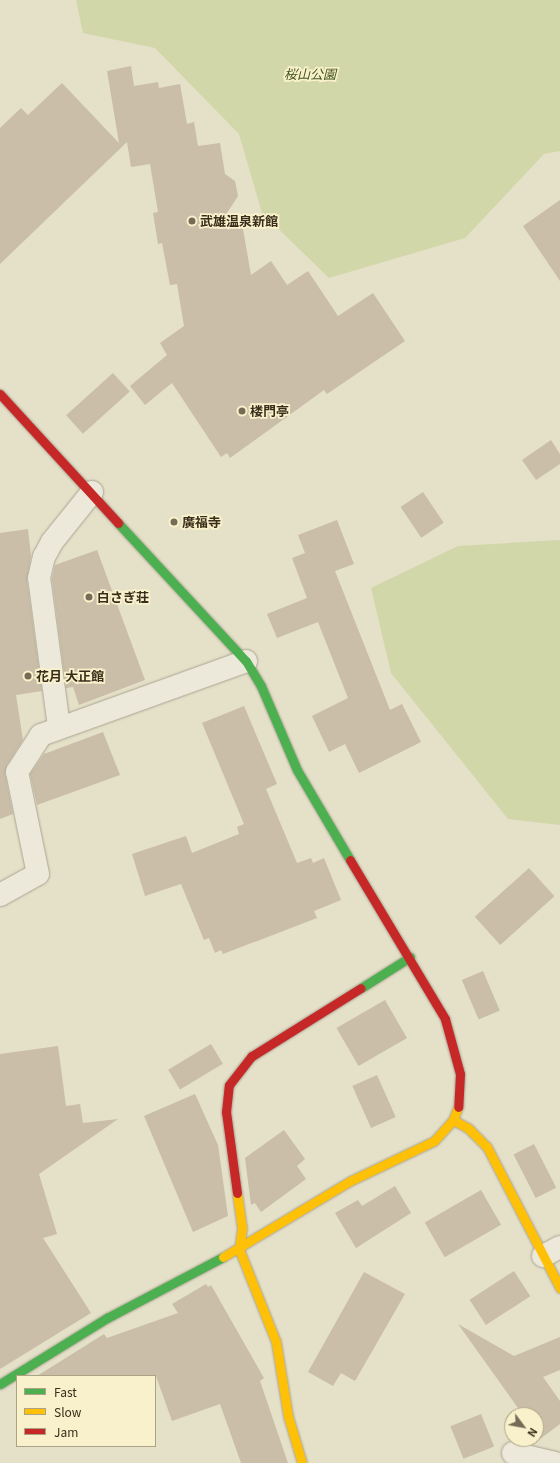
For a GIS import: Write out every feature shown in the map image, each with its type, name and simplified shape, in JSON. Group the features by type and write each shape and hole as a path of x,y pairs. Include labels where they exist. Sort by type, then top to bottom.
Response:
{"street":[{"path":"0,394 92,492 246,661 262,686 297,770 410,957 445,1019 460,1074 460,1101 453,1120 434,1141 350,1181 239,1249 107,1318 0,1384"},
{"path":"59,727 39,578 44,557 52,542 92,492"},
{"path":"0,895 38,874 17,772 41,735 59,727 246,661"},
{"path":"302,1463 288,1416 276,1342 239,1249 242,1228 226,1112 229,1085 252,1056 410,957"},
{"path":"453,1120 468,1128 487,1148 552,1251 560,1288"},
{"path":"513,1453 555,1463"}],"green space":[{"name":"桜山公園","path":"76,0 560,0 560,151 544,154 465,238 329,278 262,213 239,134 155,48 83,33"},
{"path":"560,540 560,825 508,819 391,673 371,588 458,546"}],"building":[{"path":"131,66 134,86 158,82 159,88 180,84 187,124 194,122 198,146 220,143 225,174 235,181 238,196 225,216 243,229 251,275 271,261 287,285 308,271 338,316 373,293 405,341 327,394 324,390 230,458 227,453 221,457 172,383 145,405 130,386 167,355 160,343 184,326 177,284 170,285 162,243 158,244 153,213 158,212 150,164 131,167 127,142 0,264 0,128 21,108 28,115 62,83 119,143 107,71"},
{"path":"560,200 560,281 523,226"},
{"path":"113,373 130,392 83,434 66,415"},
{"path":"551,440 560,454 560,464 536,480 522,460"},
{"path":"423,492 444,523 421,538 401,507"},
{"path":"337,520 354,564 335,571 390,710 402,704 421,742 359,773 345,744 329,752 312,716 348,698 318,622 277,638 267,614 307,598 292,558 305,553 298,535"},
{"path":"28,529 31,556 27,580 42,691 16,695 23,740 7,765 5,774 13,814 0,819 0,533"},
{"path":"97,550 145,680 79,705 73,687 66,688 52,579 55,565"},
{"path":"244,706 277,784 266,789 297,863 311,858 313,863 324,858 341,900 314,911 317,918 223,954 221,950 215,953 209,938 204,940 181,884 145,896 132,854 186,836 192,853 239,834 237,827 244,824 202,723"},
{"path":"103,732 120,775 37,805 30,774 44,754"},
{"path":"529,868 554,896 500,945 475,917"},
{"path":"483,971 500,1011 479,1020 462,980"},
{"path":"385,1000 407,1038 359,1066 337,1028"},
{"path":"211,1044 223,1064 180,1089 168,1070"},
{"path":"58,1046 66,1106 80,1104 83,1123 118,1119 39,1174 57,1234 43,1238 91,1313 0,1369 0,1054"},
{"path":"377,1075 396,1117 371,1128 352,1086"},
{"path":"195,1094 218,1145 228,1216 193,1232 144,1116"},
{"path":"284,1130 305,1159 297,1166 306,1179 261,1212 255,1203 251,1205 245,1158"},
{"path":"534,1144 556,1188 536,1198 514,1154"},
{"path":"395,1186 411,1213 356,1248 335,1213 358,1200 362,1206"},
{"path":"481,1190 501,1225 445,1257 425,1222"},
{"path":"514,1271 530,1296 486,1325 470,1300"},
{"path":"364,1272 405,1294 355,1381 341,1373 333,1386 308,1372"},
{"path":"206,1284 208,1287 211,1285 264,1378 260,1381 288,1463 241,1463 220,1404 172,1421 156,1375 39,1375 104,1334 107,1338 178,1313 172,1304"},
{"path":"458,1324 514,1356 560,1337 560,1370 543,1377 560,1401 560,1424 544,1436 544,1407 517,1407"},
{"path":"481,1414 494,1446 464,1459 450,1426"}],"traffic: fast":[{"path":"118,523 246,661 261,686 297,770 350,860"},
{"path":"361,988 410,957"},
{"path":"0,1384 107,1318 223,1257"}],"traffic: slow":[{"path":"223,1257 350,1181 434,1141 453,1120 458,1107"},
{"path":"453,1120 468,1128 487,1147 560,1288"},
{"path":"237,1193 242,1228 239,1249 276,1342 288,1416 302,1463"}],"traffic: jam":[{"path":"0,394 118,523"},
{"path":"350,860 445,1019 460,1074 458,1107"},
{"path":"237,1193 226,1112 229,1085 252,1056 361,988"}],"place":[{"name":"武雄温泉新館","path":"192,221"},
{"name":"楼門亭","path":"242,411"},
{"name":"廣福寺","path":"174,522"},
{"name":"白さぎ荘","path":"89,597"},
{"name":"花月 大正館","path":"28,676"}]}
